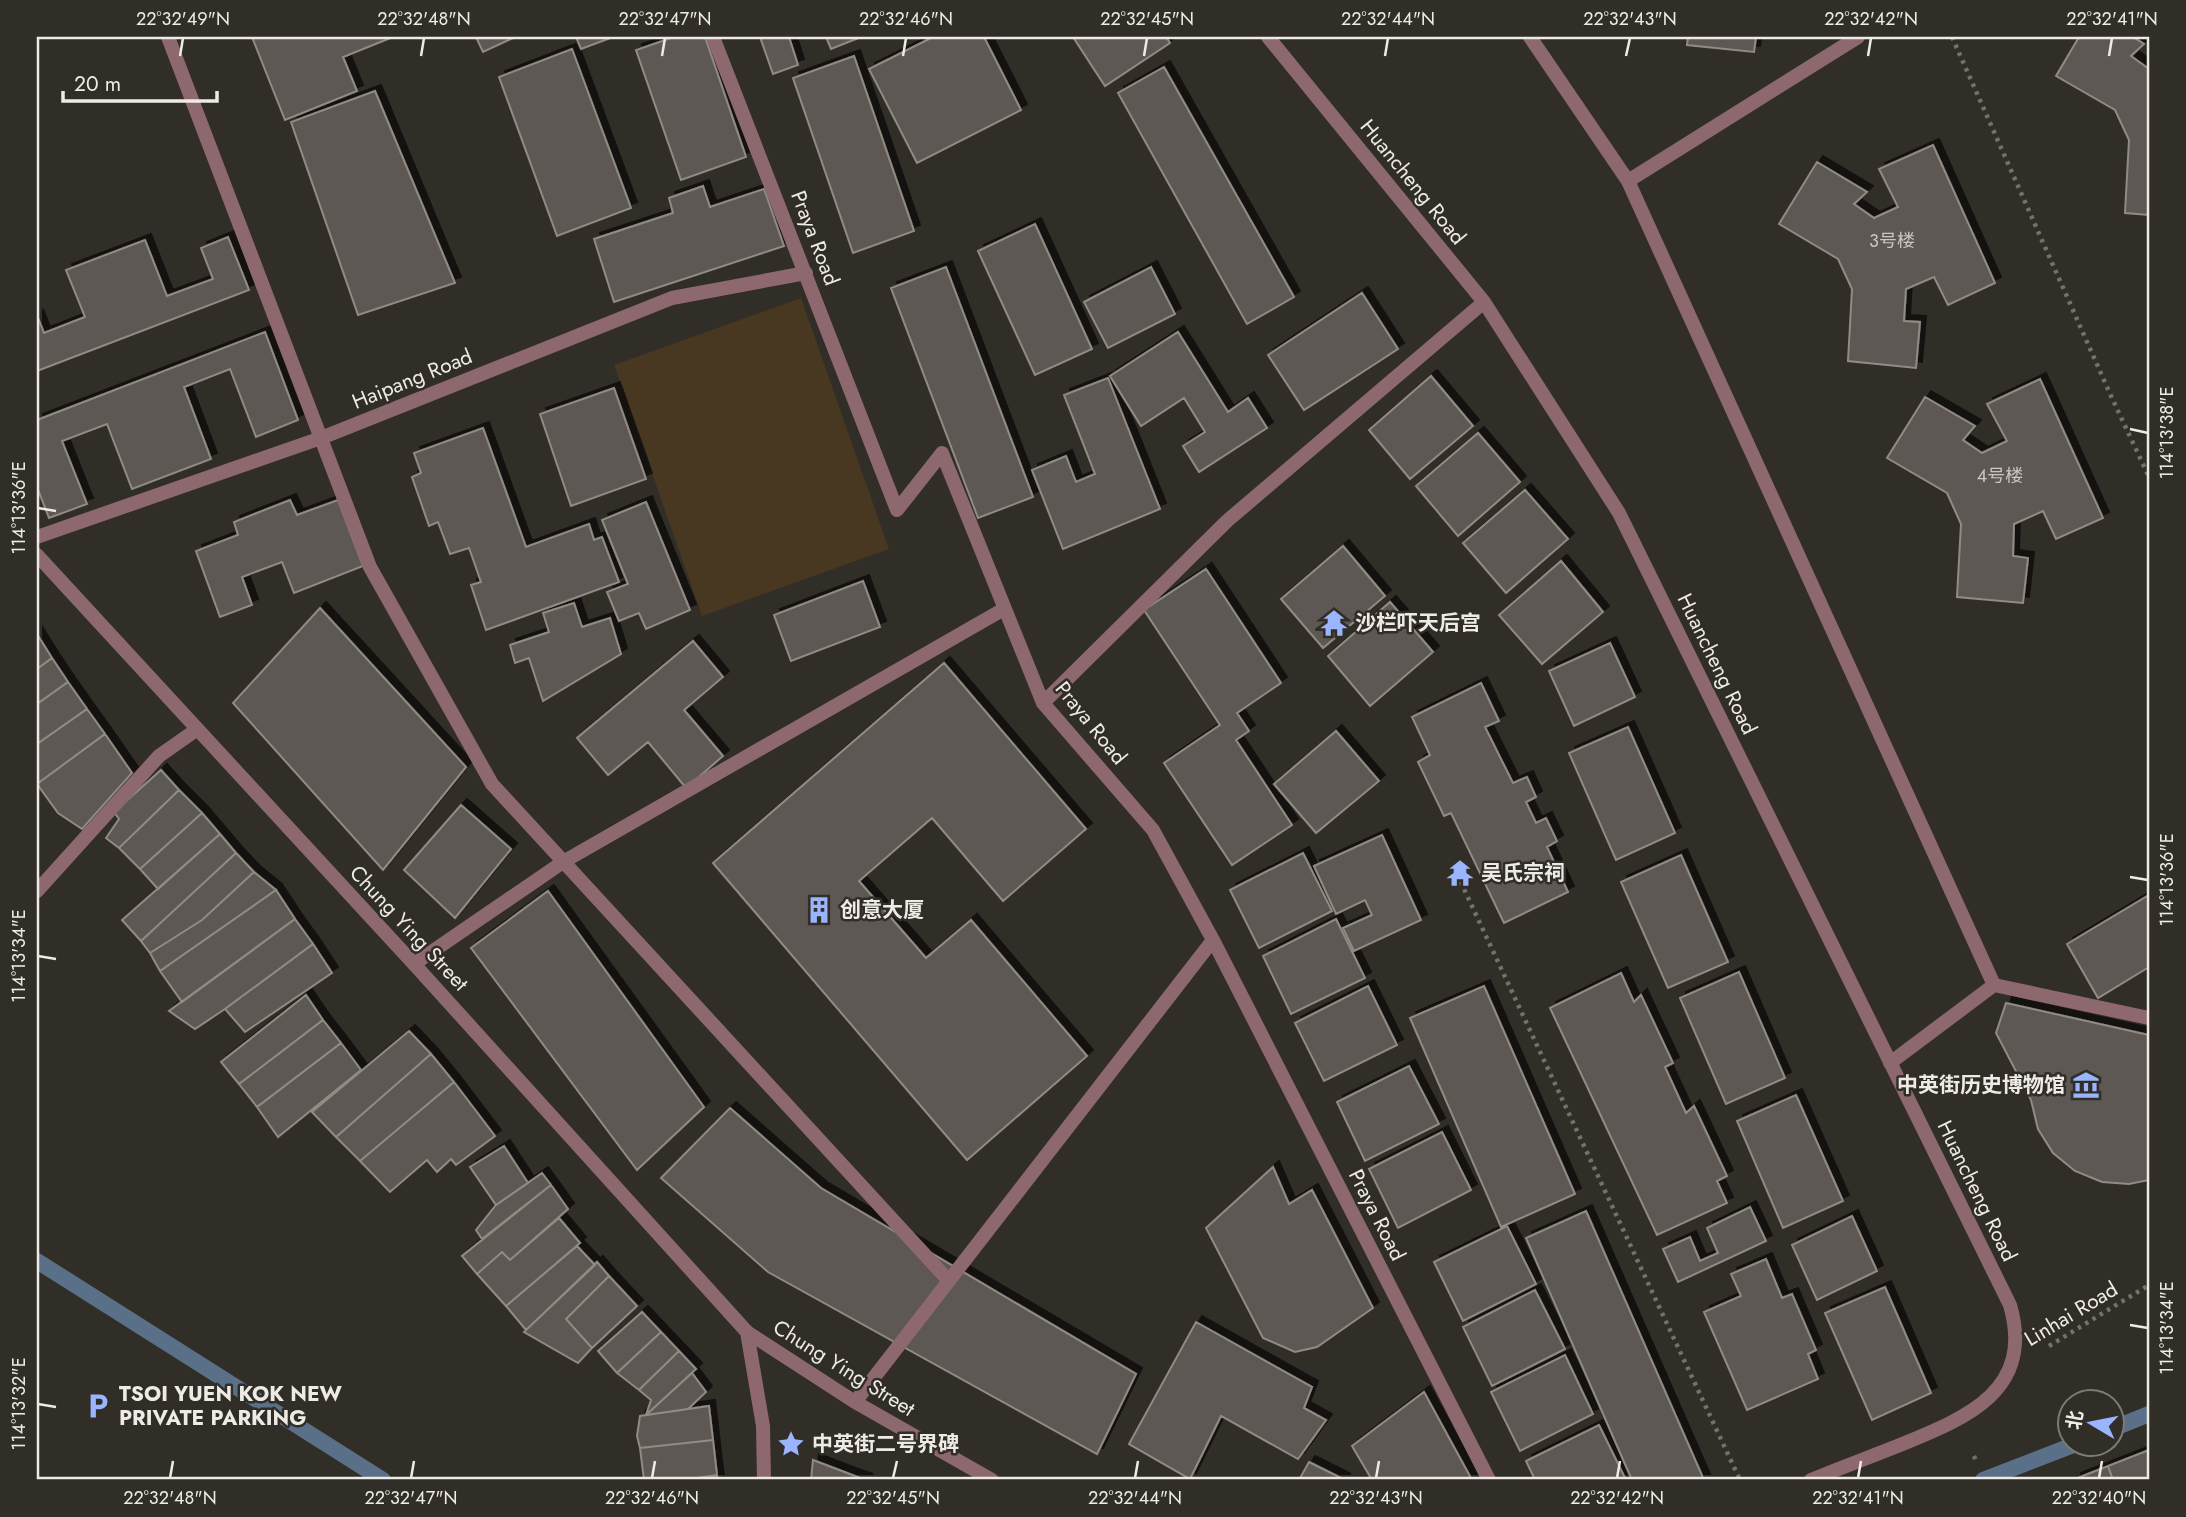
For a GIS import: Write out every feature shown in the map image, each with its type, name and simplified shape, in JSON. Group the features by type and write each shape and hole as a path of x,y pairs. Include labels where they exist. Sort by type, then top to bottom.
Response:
{"street":[{"path":"168,37 370,567 492,784 949,1281"},
{"name":"Praya Road","path":"713,37 897,510 942,453 1043,703 1153,830 1213,940 1489,1480"},
{"name":"Huancheng Road","path":"1268,37 1484,302 1619,513 2010,1305 2016,1325 2016,1345 2010,1370"},
{"path":"1530,37 1628,181 1993,985"},
{"path":"1628,181 1858,37"},
{"name":"Haipang Road","path":"37,537 321,438 672,298 806,273"},
{"path":"1043,703 1227,521 1484,302"},
{"name":"Chung Ying Street","path":"37,555 414,964 747,1332 855,1402 992,1480"},
{"path":"414,964 563,862 1004,609"},
{"path":"37,891 159,756 196,730"},
{"path":"855,1402 1213,940"},
{"path":"1890,1063 1993,985 2149,1018"},
{"name":"Chung Ying Street","path":"747,1332 763,1426 764,1480"},
{"path":"1811,1480 1950,1425 1979,1407 1999,1389 2010,1370"}],"path":[{"path":"1952,37 2149,477"},
{"path":"1457,874 1740,1480"},
{"name":"Linhai Road","path":"2010,1370 2149,1286"},
{"path":"1974,1456 1977,1463"}],"shaded area":[{"path":"801,298 889,549 702,616 614,365"}],"building":[{"path":"252,37 393,37 343,57 357,91 285,120"},
{"path":"476,37 515,37 483,52"},
{"path":"576,37 613,37 581,49"},
{"path":"674,37 705,37 746,157 681,180 636,50"},
{"path":"760,37 789,37 798,65 773,74"},
{"path":"826,37 861,37 831,49"},
{"path":"933,37 984,37 1021,110 917,163 869,69"},
{"path":"1073,37 1166,37 1170,43 1105,86"},
{"path":"1688,37 1756,37 1754,52 1687,45"},
{"path":"2079,37 2133,37 2144,44 2131,56 2149,69 2149,215 2125,213 2129,140 2115,110 2056,76"},
{"path":"572,49 631,208 557,236 499,77"},
{"path":"854,56 914,231 853,253 793,78"},
{"path":"1164,67 1294,297 1247,324 1118,93"},
{"path":"375,91 455,283 358,315 291,122"},
{"path":"1933,145 1995,283 1948,305 1934,277 1906,289 1904,321 1920,322 1916,368 1848,361 1852,289 1838,259 1779,224 1817,162 1867,192 1854,204 1874,218 1898,207 1879,169"},
{"path":"703,186 710,207 764,189 784,246 614,302 594,239 673,213 669,198"},
{"path":"1035,224 1092,349 1035,375 978,251"},
{"path":"228,237 249,290 37,371 37,315 44,333 85,317 66,270 145,240 167,296 213,279 201,248"},
{"path":"946,267 1033,497 978,518 891,288"},
{"path":"1151,267 1175,314 1108,348 1084,302"},
{"path":"1362,293 1398,349 1304,410 1268,355"},
{"path":"265,332 298,420 256,437 230,369 184,387 211,459 132,489 107,424 62,441 87,504 49,518 37,487 37,420"},
{"path":"1178,332 1228,412 1248,398 1267,428 1199,472 1183,446 1205,432 1184,398 1141,426 1110,376"},
{"path":"1431,376 1473,426 1410,479 1369,430"},
{"path":"1108,378 1160,509 1063,549 1032,470 1066,456 1076,482 1095,474 1064,395"},
{"path":"2040,379 2103,518 2056,539 2043,511 2014,524 2013,556 2028,558 2023,603 1957,597 1961,524 1947,493 1887,458 1925,397 1975,426 1963,440 1982,453 2007,441 1987,404"},
{"path":"614,388 646,479 571,506 540,414"},
{"path":"483,428 526,547 589,524 594,540 602,537 619,582 486,630 471,585 481,582 469,548 450,554 438,522 429,526 412,477 421,473 414,453"},
{"path":"1478,433 1520,482 1458,536 1416,486"},
{"path":"1525,490 1568,539 1506,593 1463,543"},
{"path":"290,500 297,515 338,500 363,566 294,593 282,562 242,577 252,605 220,617 196,551 238,535 234,522"},
{"path":"646,502 690,610 646,629 639,613 619,621 607,592 628,584 602,520"},
{"path":"1343,546 1385,596 1323,648 1281,599"},
{"path":"1561,561 1603,612 1542,664 1499,615"},
{"path":"1206,569 1281,683 1237,713 1249,731 1236,740 1292,825 1232,865 1164,763 1220,725 1144,610"},
{"path":"863,581 880,627 791,661 774,615"},
{"path":"1390,602 1433,652 1370,706 1328,656"},
{"path":"574,603 582,627 610,618 621,654 543,701 529,658 515,663 510,645 549,632 543,613"},
{"path":"320,608 466,767 383,870 233,703"},
{"path":"37,634 52,658 37,669"},
{"path":"693,641 723,677 684,710 723,756 686,788 648,742 608,775 577,738"},
{"path":"1610,643 1635,697 1574,726 1549,671"},
{"path":"52,658 68,682 37,704 37,669"},
{"name":"创意大厦","path":"944,663 1086,829 1003,901 932,818 859,881 926,958 971,920 1087,1056 967,1160 713,863"},
{"path":"68,682 87,709 37,744 37,704"},
{"path":"1481,683 1499,721 1485,727 1513,783 1527,777 1536,797 1526,802 1536,823 1546,818 1557,841 1547,847 1568,892 1504,923 1451,813 1444,816 1418,762 1430,755 1412,717"},
{"path":"87,709 105,734 37,784 37,744"},
{"path":"1628,727 1675,833 1616,860 1569,753"},
{"path":"1336,731 1379,781 1316,833 1274,784"},
{"path":"105,734 132,773 82,829 58,813 37,784"},
{"path":"161,770 179,790 119,848 106,838 119,819 114,812"},
{"path":"179,790 202,813 140,869 119,848"},
{"path":"461,805 511,849 455,918 404,870"},
{"path":"202,813 220,834 158,889 140,869"},
{"path":"220,834 236,853 141,941 122,920"},
{"path":"1382,835 1421,920 1354,951 1343,928 1372,915 1365,900 1336,914 1314,866"},
{"path":"236,853 254,872 202,920 150,953 141,941"},
{"path":"1303,853 1332,911 1259,948 1230,890"},
{"path":"1681,855 1728,962 1668,988 1621,882"},
{"path":"254,872 276,890 160,971 150,953 202,920"},
{"path":"276,890 295,919 182,1002 160,971"},
{"path":"548,891 704,1107 637,1170 471,948"},
{"path":"2149,895 2149,967 2098,998 2067,944"},
{"path":"295,919 313,944 225,1009 195,1029 169,1011"},
{"path":"1336,919 1365,978 1291,1014 1263,956"},
{"path":"313,944 332,973 245,1032 225,1009"},
{"path":"1739,972 1785,1078 1726,1104 1680,998"},
{"path":"1621,973 1634,1002 1641,995 1673,1063 1665,1067 1686,1113 1694,1106 1727,1176 1717,1181 1727,1203 1657,1235 1550,1008"},
{"path":"1368,986 1397,1045 1324,1081 1295,1023"},
{"path":"1484,986 1575,1194 1501,1227 1410,1018"},
{"path":"306,995 323,1020 239,1084 221,1062"},
{"name":"中英街历史博物馆","path":"2006,1003 2149,1035 2149,1180 2129,1184 2102,1182 2075,1171 2053,1153 2038,1129 2031,1100 1996,1033"},
{"path":"323,1020 341,1043 257,1107 239,1084"},
{"path":"409,1031 431,1054 336,1137 312,1112"},
{"path":"341,1043 361,1070 278,1137 257,1107"},
{"path":"431,1054 454,1082 360,1161 336,1137"},
{"path":"1409,1066 1439,1124 1365,1161 1337,1102"},
{"path":"454,1082 495,1136 456,1165 451,1159 437,1172 427,1160 390,1192 360,1161"},
{"path":"1796,1095 1843,1201 1783,1228 1737,1121"},
{"path":"730,1108 821,1188 1136,1374 1097,1454 768,1272 661,1178"},
{"path":"1442,1132 1471,1190 1398,1228 1369,1169"},
{"path":"504,1146 528,1183 496,1205 470,1167"},
{"path":"1273,1167 1289,1204 1312,1190 1373,1308 1317,1347 1295,1352 1263,1338 1206,1228"},
{"path":"542,1173 551,1185 482,1239 476,1230 496,1205"},
{"path":"551,1185 568,1209 510,1260 502,1252 477,1274 462,1256"},
{"path":"1750,1207 1766,1241 1678,1282 1663,1249 1690,1237 1700,1261 1718,1253 1707,1228"},
{"path":"1586,1211 1704,1480 1632,1480 1526,1238"},
{"path":"1852,1216 1877,1271 1817,1300 1792,1245"},
{"path":"559,1218 580,1243 506,1306 477,1274 502,1252 510,1260"},
{"path":"1507,1226 1536,1284 1463,1321 1434,1262"},
{"path":"577,1246 595,1265 526,1330 506,1306"},
{"path":"1766,1259 1782,1298 1792,1294 1816,1350 1808,1354 1818,1379 1747,1410 1704,1312 1741,1296 1731,1274"},
{"path":"597,1262 609,1276 566,1319 592,1348 578,1363 524,1332"},
{"path":"609,1276 637,1306 592,1348 566,1319"},
{"path":"1885,1287 1931,1393 1872,1420 1825,1313"},
{"path":"1535,1290 1565,1349 1492,1386 1463,1327"},
{"path":"642,1312 661,1332 617,1373 598,1351"},
{"path":"1196,1322 1312,1387 1304,1408 1326,1420 1298,1459 1221,1416 1190,1479 1129,1444"},
{"path":"661,1332 679,1351 639,1390 617,1373"},
{"path":"679,1351 696,1369 646,1415 651,1400 639,1390"},
{"path":"1565,1355 1593,1414 1520,1451 1491,1392"},
{"path":"692,1373 706,1392 688,1409 646,1415"},
{"path":"1424,1392 1472,1480 1372,1480 1352,1446"},
{"path":"709,1406 713,1440 640,1448 637,1436 640,1416"},
{"path":"1599,1425 1626,1480 1535,1480 1526,1461"},
{"path":"713,1440 717,1475 682,1480 644,1480 640,1448"},
{"path":"2149,1450 2149,1480 2113,1480 2108,1466"},
{"path":"813,1460 855,1476 867,1480 811,1480"},
{"path":"1309,1462 1345,1480 1299,1480"},
{"path":"2108,1466 2113,1480 2075,1480 2075,1479"},
{"path":"717,1475 718,1480 682,1480"}],"waterway":[{"path":"37,1261 383,1480"},
{"path":"2126,1423 2149,1414"},
{"path":"1983,1480 2056,1452"}],"place":[{"name":"沙栏吓天后宫","path":"1334,623"},
{"name":"吴氏宗祠","path":"1460,873"},
{"name":"创意大厦","path":"819,910"},
{"name":"中英街历史博物馆","path":"2086,1085"},
{"name":"TSOI YUEN KOK NEW PRIVATE PARKING","path":"98,1406"},
{"name":"中英街二号界碑","path":"791,1444"}]}
